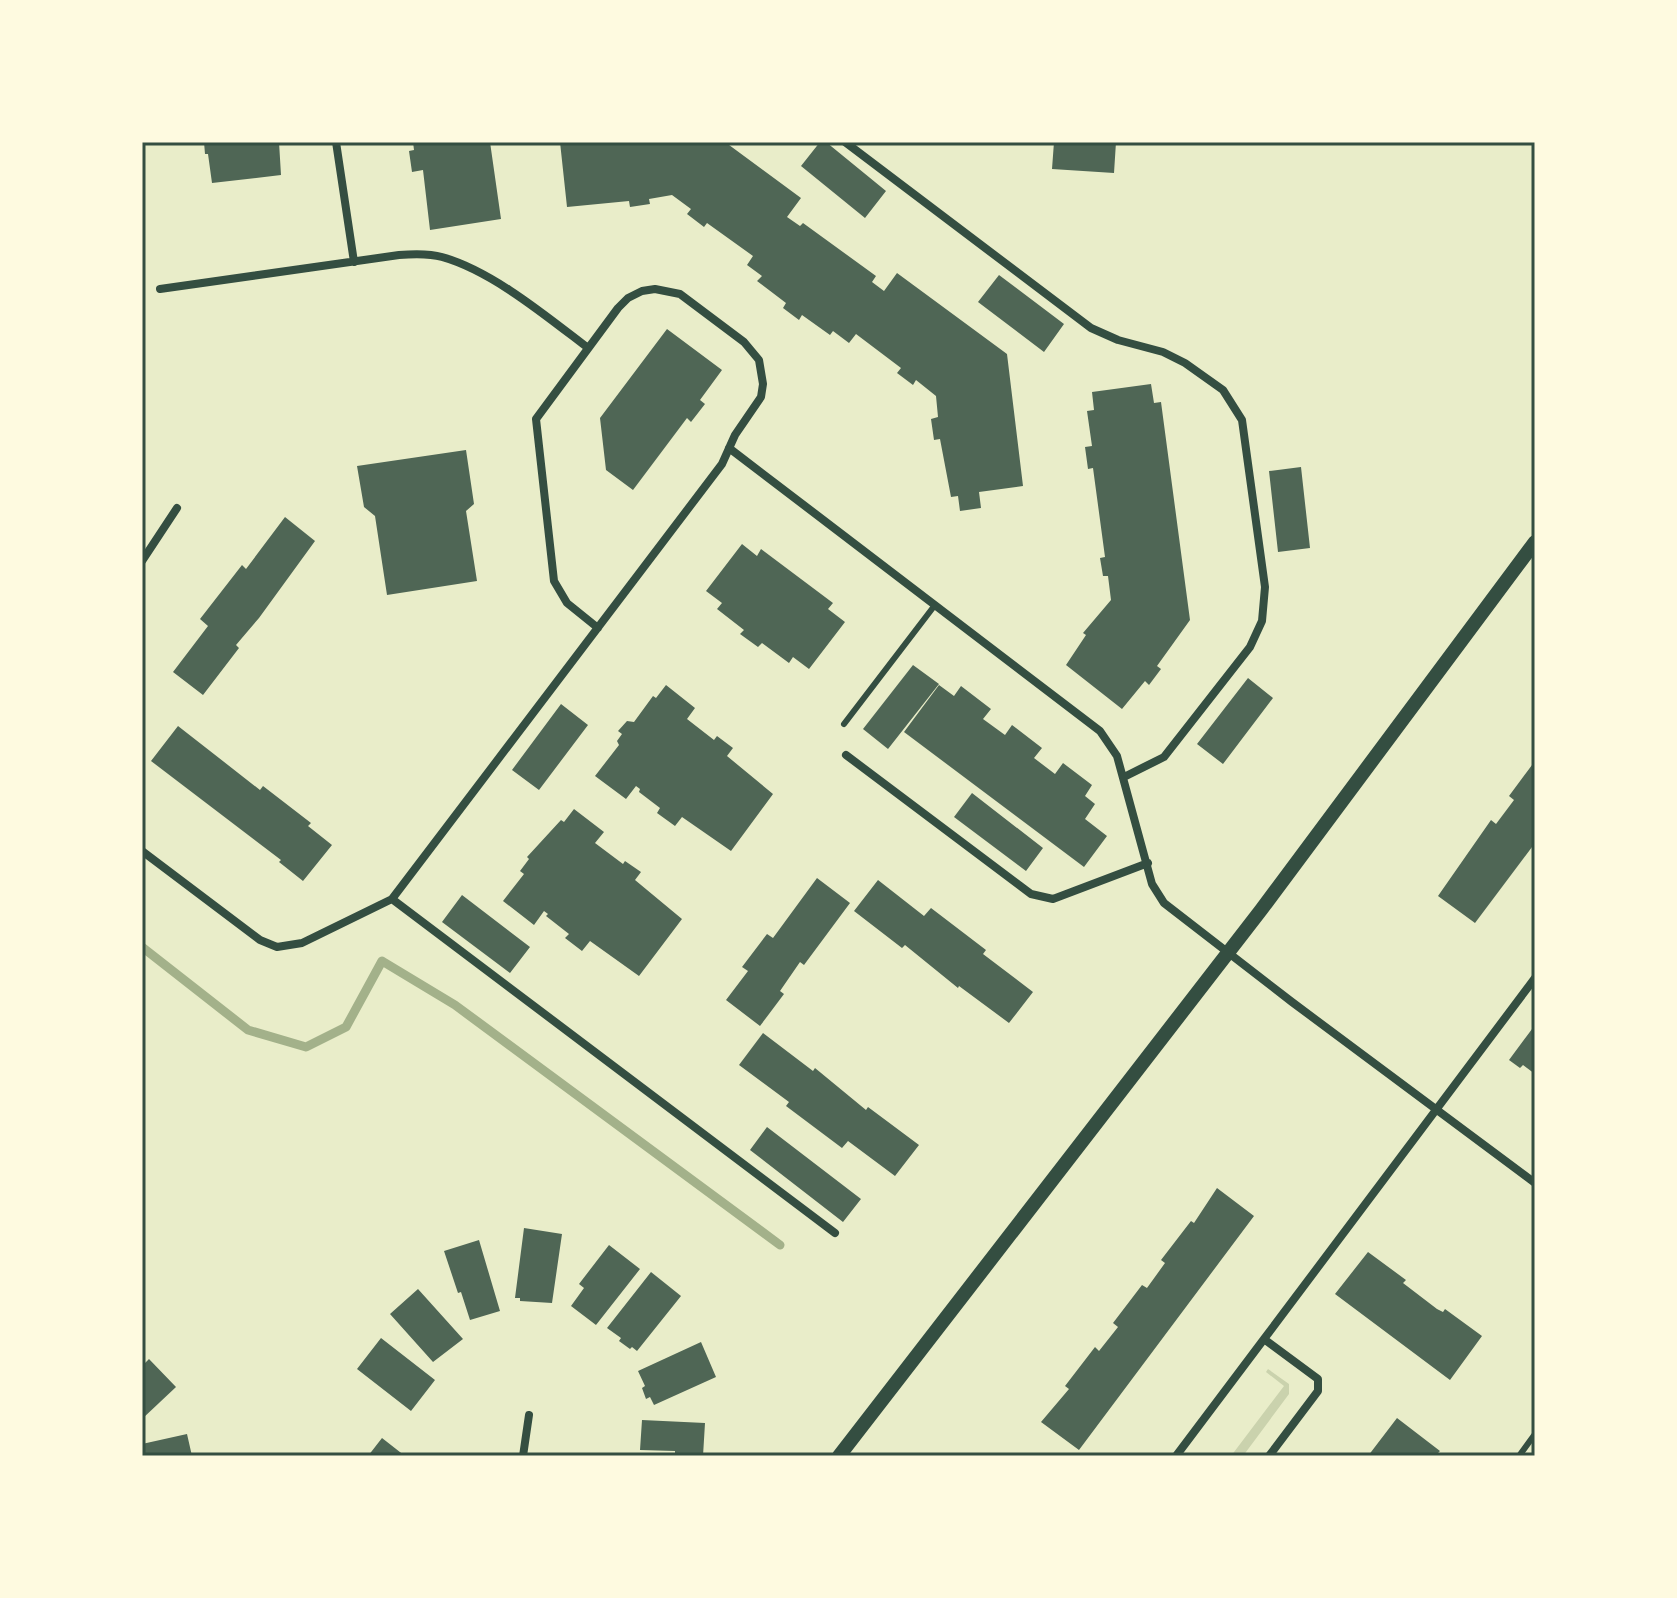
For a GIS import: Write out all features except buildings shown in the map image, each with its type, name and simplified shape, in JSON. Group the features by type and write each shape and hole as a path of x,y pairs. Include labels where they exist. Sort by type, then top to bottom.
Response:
{"street":[{"path":"336,142 354,262"},
{"path":"845,142 1091,328 1118,340 1163,352 1185,363 1223,390 1242,420 1265,587 1262,621 1250,647 1164,757 1124,777"},
{"path":"160,289 413,254 444,257 506,288 588,348"},
{"path":"142,851 260,940 277,947 302,943 392,899 598,628 722,464 735,435 761,397 763,376 759,360 744,342 680,294 655,289 635,295 618,308 539,412 535,426 554,581 567,603 598,628"},
{"path":"729,448 1100,731 1117,756 1152,884 1164,903 1535,1183"},
{"path":"142,561 177,508"},
{"path":"839,1456 1228,953 1535,542"},
{"path":"846,755 1031,894 1053,899 1148,863"},
{"path":"392,899 835,1233"},
{"path":"1176,1456 1535,978"},
{"path":"1264,1339 1318,1379 1319,1386 1269,1456"},
{"path":"523,1456 529,1415"}],"lane":[{"path":"844,724 935,605"},
{"path":"1519,1456 1535,1434"}],"green space":[{"path":"1268,1369 1289,1384 1289,1394 1243,1456 1231,1456 1284,1386 1266,1372"}],"waterway":[{"path":"142,947 248,1030 306,1047 346,1027 382,961 455,1005 780,1245"}]}
